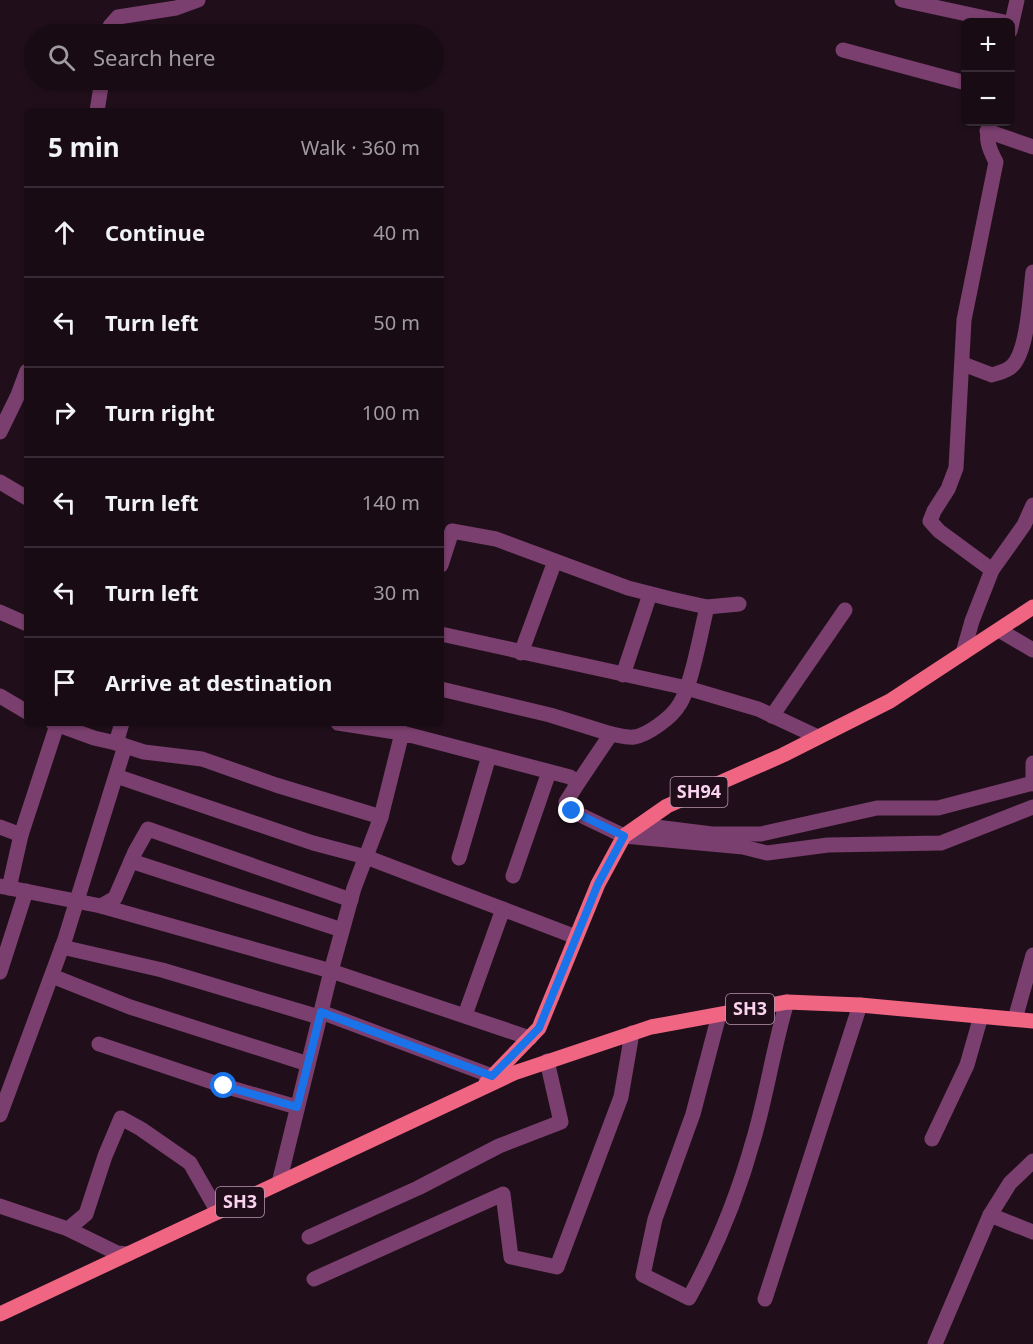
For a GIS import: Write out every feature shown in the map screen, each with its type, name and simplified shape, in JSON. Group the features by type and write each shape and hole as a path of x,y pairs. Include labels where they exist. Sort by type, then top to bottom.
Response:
{"main road":[{"name":"SH94","path":"479,1089 539,1028 598,884 624,836 667,806 783,755 890,701 1033,607"},
{"name":"SH3","path":"0,1314 514,1072 651,1027 787,1002 860,1005 1033,1022"}],"street":[{"path":"112,24 118,17 176,8 198,0"},
{"path":"902,0 985,18"},
{"path":"1012,18 1017,0"},
{"path":"843,50 961,82"},
{"path":"97,108 100,90"},
{"path":"992,570 939,531 930,521 948,489 956,468 964,320 996,162 987,145 989,126 1033,147"},
{"path":"963,364 992,375 1012,367 1020,356 1027,325 1033,272"},
{"path":"0,432 23,397"},
{"path":"0,482 24,496"},
{"path":"963,652 972,621 992,570 1024,525 1033,505"},
{"path":"444,540 452,531 496,539 650,594 707,607 739,604"},
{"path":"521,653 555,561"},
{"path":"623,675 650,594"},
{"path":"444,690 550,715 611,734 634,737 652,729 680,705 687,688 707,607"},
{"path":"772,716 845,610"},
{"path":"0,612 24,623"},
{"path":"999,630 1033,650"},
{"path":"444,635 687,688 758,709 818,737"},
{"path":"0,696 24,710"},
{"path":"54,726 4,887 101,906 331,971 530,1038"},
{"path":"61,726 144,752 202,759 276,785 381,817"},
{"path":"0,1114 63,947 116,776 122,726"},
{"path":"357,726 402,733 570,777 578,783"},
{"path":"279,1183 342,930 381,817 402,733"},
{"path":"611,734 566,802 572,811 624,836 743,847 767,853 828,845 941,843 1033,807"},
{"path":"459,858 489,756"},
{"path":"640,825 712,834 761,834 877,808 938,808 1033,784 1033,763"},
{"path":"513,876 549,772"},
{"path":"116,776 313,843 366,857 576,937"},
{"path":"0,827 21,835"},
{"path":"101,906 115,898 148,829 351,900"},
{"path":"131,861 342,930"},
{"path":"0,972 26,891"},
{"path":"465,1016 503,909"},
{"path":"63,947 162,970 320,1015 492,1076"},
{"path":"1015,1019 1033,955"},
{"path":"52,976 129,1007 308,1064"},
{"path":"718,1015 693,1114 655,1219 643,1275 689,1298 712,1255 753,1142 787,1002"},
{"path":"765,1299 860,1005"},
{"path":"932,1139 968,1065 981,1016"},
{"path":"315,1279 503,1194 511,1257 557,1267 621,1097 632,1033"},
{"path":"99,1044 224,1086 297,1107"},
{"path":"309,1237 418,1188 499,1146 561,1122 548,1062"},
{"path":"69,1229 86,1214 105,1156 121,1118 190,1163 218,1212"},
{"path":"936,1344 990,1215 1010,1183 1033,1161"},
{"path":"0,1206 69,1229 117,1253 128,1254"},
{"path":"990,1215 1033,1232"}],"route":[{"path":"224,1086 297,1107 321,1012 492,1076 539,1028 598,884 624,836 572,811"}]}
